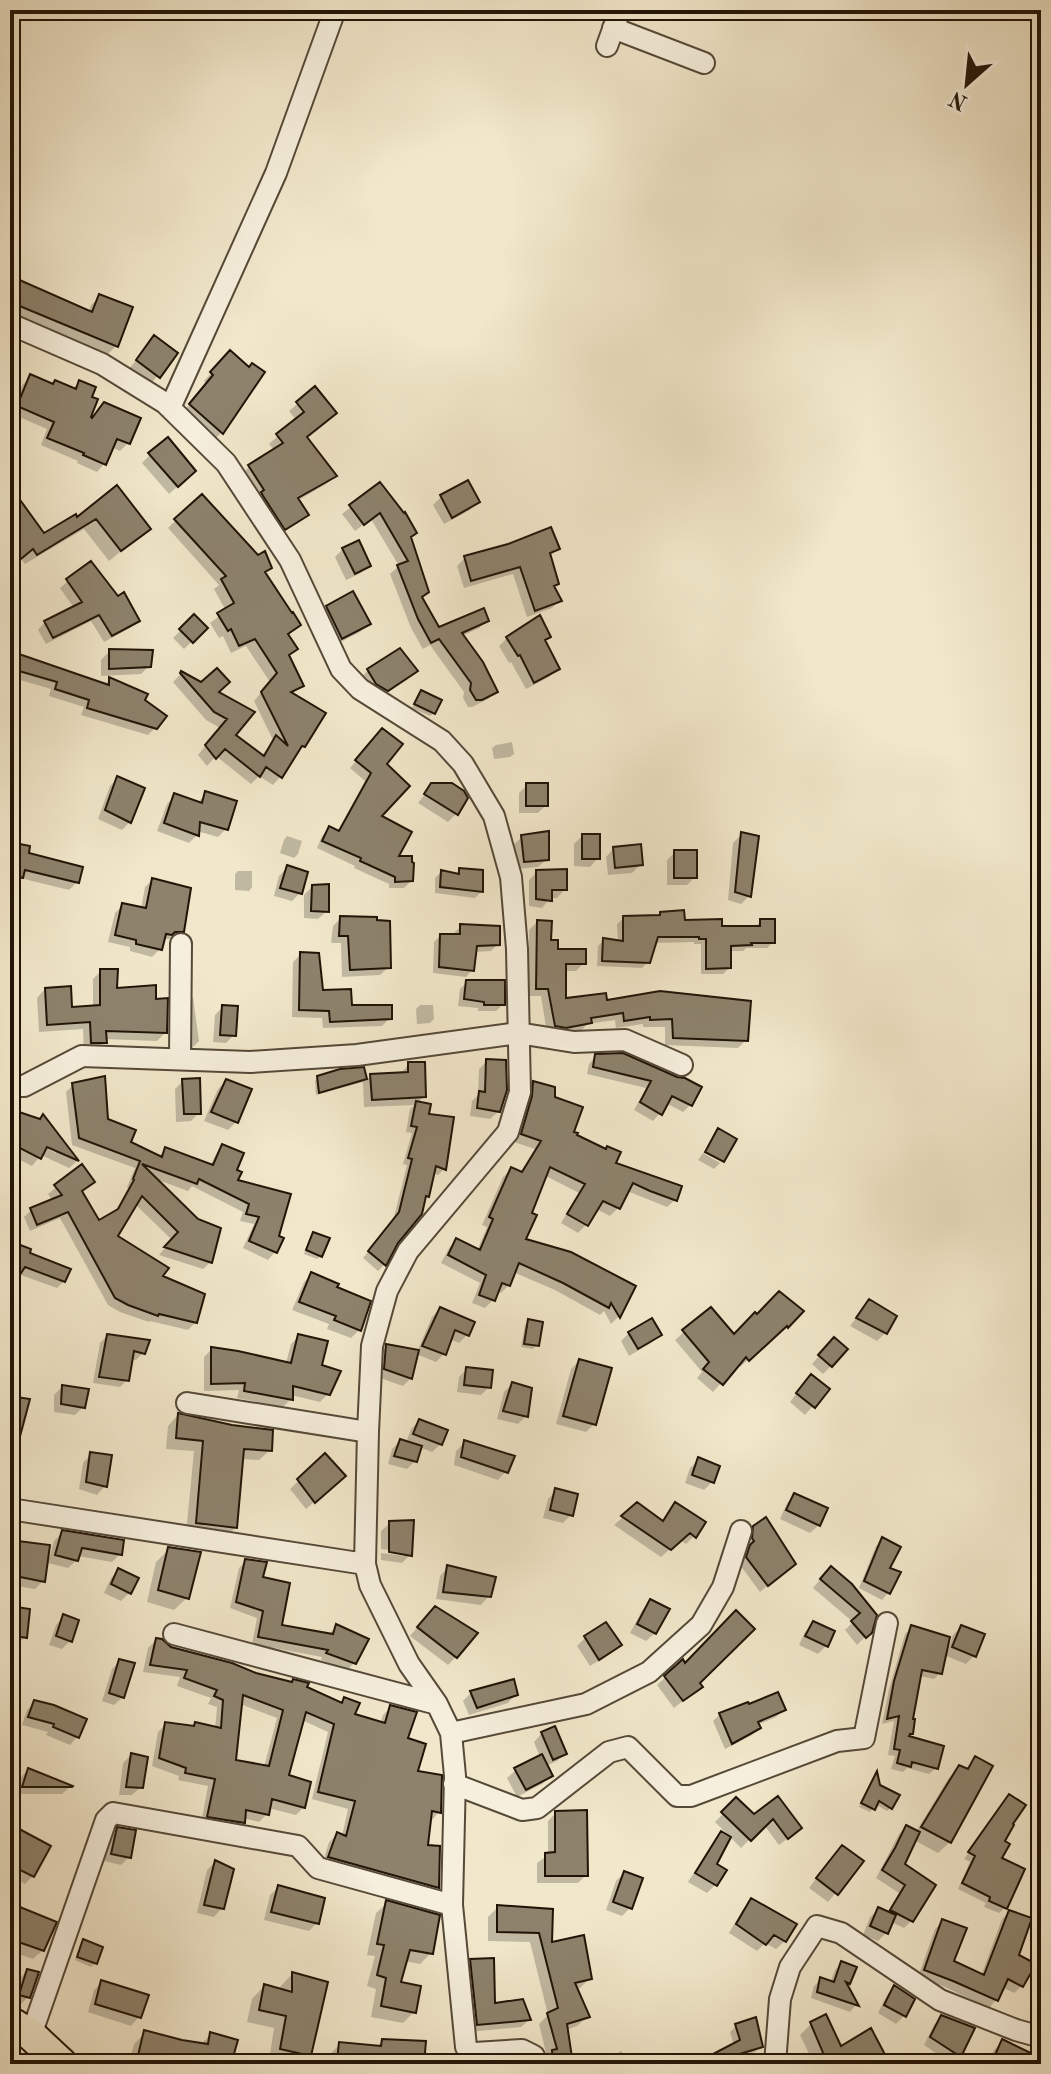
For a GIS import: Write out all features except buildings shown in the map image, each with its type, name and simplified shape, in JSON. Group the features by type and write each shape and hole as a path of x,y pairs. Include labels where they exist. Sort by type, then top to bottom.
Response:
{"main road":[{"path":"21,2029 62,2064"}],"street":[{"path":"170,408 276,173 335,10"},
{"path":"613,28 704,63"},
{"path":"10,324 102,364 165,403 226,463 290,560 341,669 360,689 442,741 463,764 494,816 511,877 517,949 520,1092 508,1132 408,1251 387,1291 372,1346 365,1564 370,1585 409,1664 437,1704 451,1733 454,1784 452,1905 466,2047 475,2053 522,2050 534,2056 537,2064"},
{"path":"180,1058 181,944"},
{"path":"10,1086 24,1086 82,1056 250,1062 357,1055 518,1033 574,1042 625,1040 682,1065"},
{"path":"187,1403 368,1432"},
{"path":"10,1509 365,1564"},
{"path":"451,1733 586,1704 649,1672 701,1625 723,1587 741,1531"},
{"path":"454,1784 522,1810 537,1808 609,1752 628,1747 677,1796 691,1796 837,1741 864,1738 887,1623"},
{"path":"174,1634 437,1704"},
{"path":"21,2029 106,1820 113,1813 298,1846 318,1868 452,1905"},
{"path":"775,2064 780,1999 790,1967 817,1926 841,1933 940,2000 1041,2037"}]}
